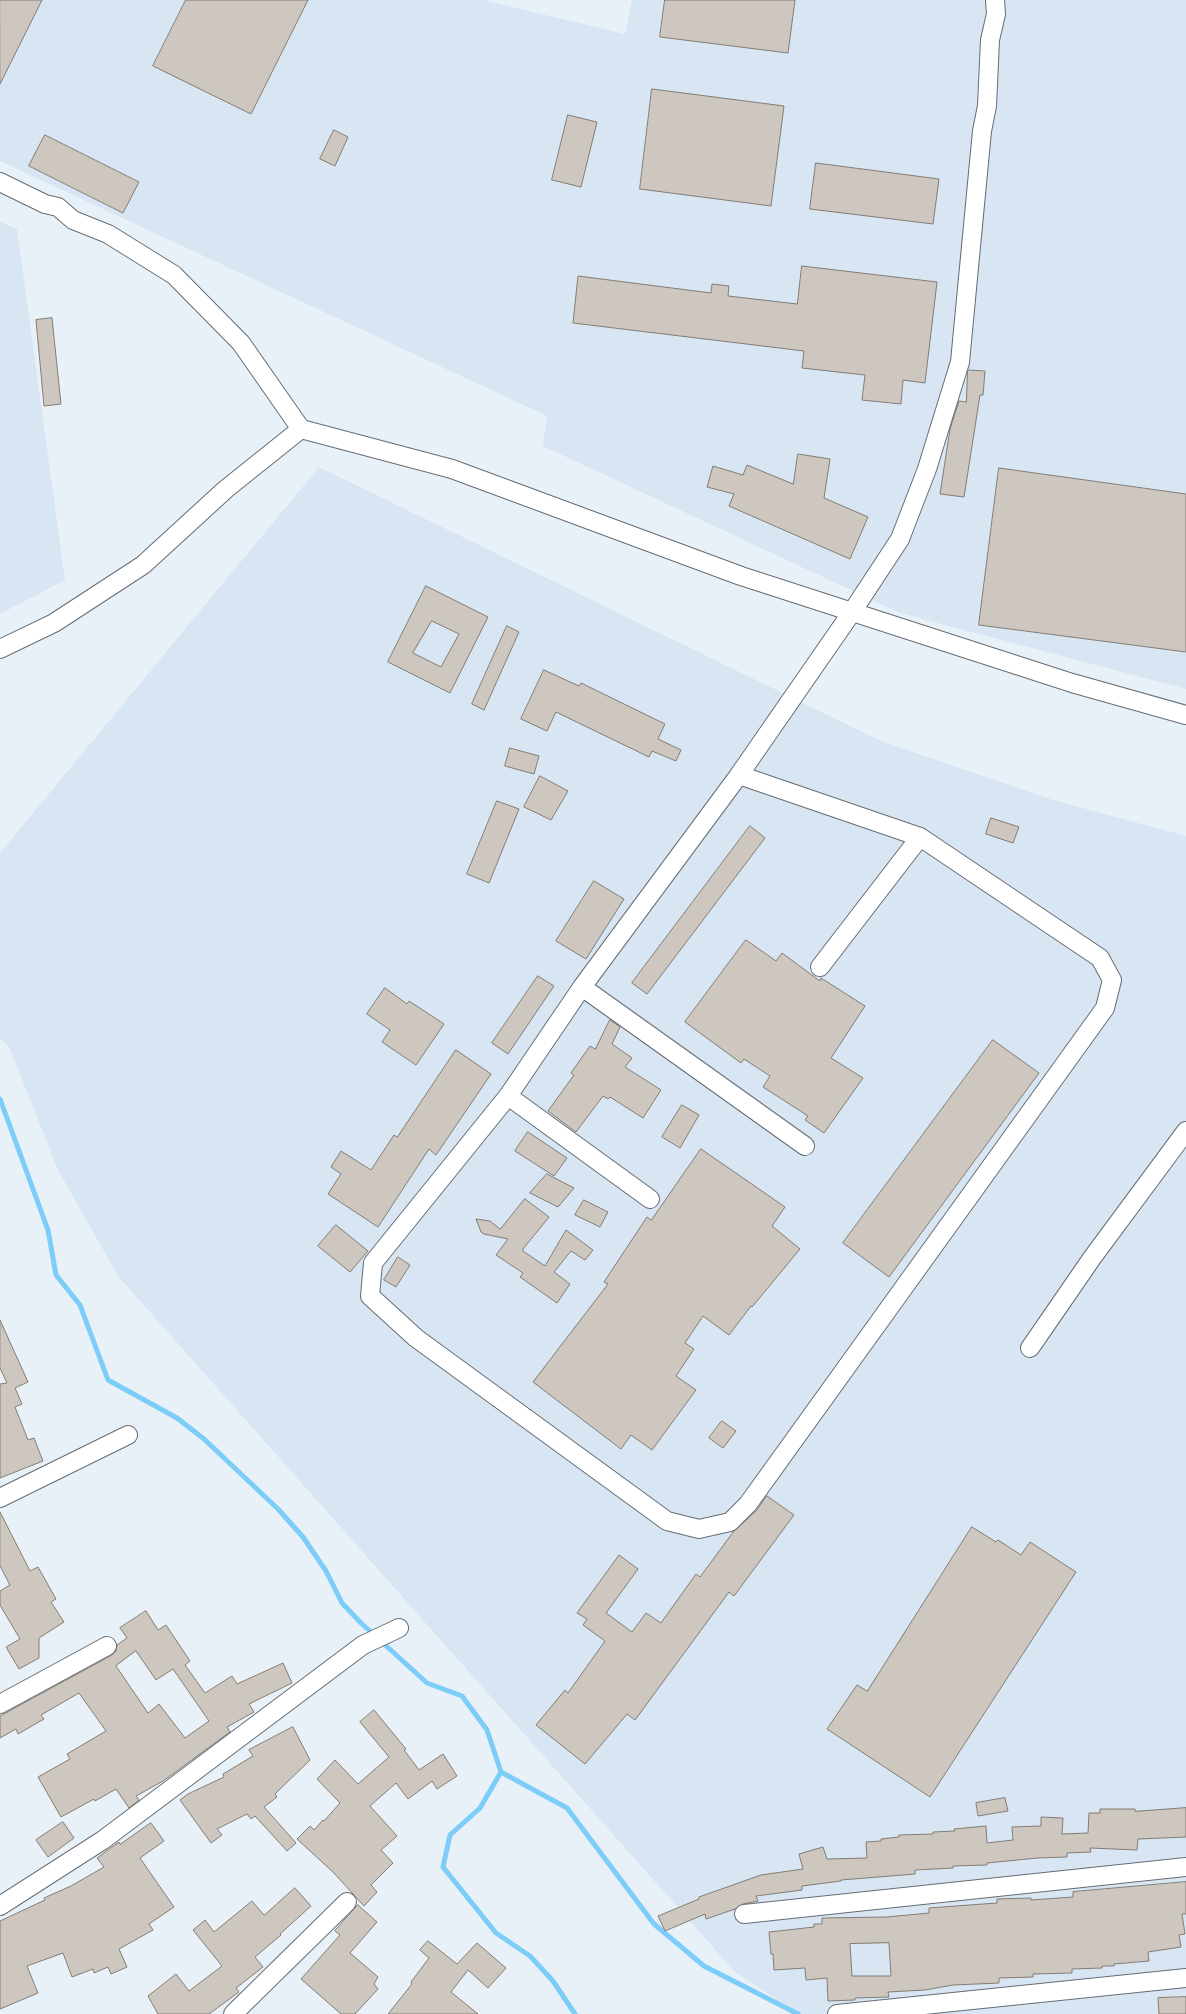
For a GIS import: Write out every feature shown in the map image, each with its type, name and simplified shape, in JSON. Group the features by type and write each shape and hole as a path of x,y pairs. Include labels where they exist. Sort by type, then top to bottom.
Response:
{"street":[{"path":"739,775 920,837 1100,958 1112,980 1105,1008 753,1497 730,1522 699,1529 667,1521 416,1338 370,1296 372,1263 508,1096 582,987 739,775 852,612 900,539 927,469 960,362 982,131 987,106 990,40 996,14 995,0"},
{"path":"0,182 45,204 58,207 73,220 108,234 174,275 241,343 301,429 452,469 741,576 1072,683 1186,715"},
{"path":"0,650 54,623 143,565 226,489 301,429"},
{"path":"820,967 920,837"},
{"path":"582,987 805,1146"},
{"path":"508,1096 650,1199"},
{"path":"1030,1348 1092,1258 1186,1131"},
{"path":"0,1498 128,1435"},
{"path":"0,1906 103,1840 363,1645 399,1628"},
{"path":"0,1704 107,1646"},
{"path":"744,1914 1186,1867"},
{"path":"233,2014 347,1902"},
{"path":"837,2014 1186,1978"}],"shaded area":[{"path":"0,0 483,0 625,34 632,0 1186,0 1186,689 900,613 543,446 547,416 0,161"},
{"path":"0,222 17,229 65,580 0,614"},
{"path":"319,467 881,741 1053,800 1186,836 1186,2014 799,2014 735,1972 118,1276 58,1170 9,1047 0,1038 0,853"}],"building":[{"path":"0,0 42,0 0,84"},
{"path":"186,0 308,0 251,114 153,66"},
{"path":"665,0 795,0 788,53 660,37"},
{"path":"652,89 784,106 771,206 640,189"},
{"path":"568,115 597,122 581,187 552,180"},
{"path":"334,130 348,137 335,166 320,159"},
{"path":"45,135 139,182 123,213 29,166"},
{"path":"816,163 939,179 933,224 810,209"},
{"path":"802,266 937,282 925,383 903,380 901,404 862,400 865,375 802,368 804,351 573,323 578,276 711,293 712,284 729,286 728,296 797,304"},
{"path":"52,318 61,404 44,406 36,320"},
{"path":"968,370 985,371 983,395 980,395 964,497 940,494 950,429 959,401 966,402"},
{"path":"798,454 830,459 824,498 868,517 850,559 729,506 734,494 707,487 713,466 743,475 747,465 793,484"},
{"path":"999,468 1186,494 1186,652 979,625"},
{"path":"426,586 488,617 450,693 388,662","holes":["432,621 459,634 441,667 413,653"]},
{"path":"507,626 519,632 484,710 472,704"},
{"path":"544,670 579,686 581,683 665,724 658,739 681,750 676,761 652,751 649,757 556,712 547,731 521,719"},
{"path":"510,748 539,756 534,774 505,766"},
{"path":"540,776 568,791 551,820 524,807"},
{"path":"497,801 519,809 489,883 467,874"},
{"path":"991,818 1019,827 1013,843 986,834"},
{"path":"750,826 765,838 647,994 632,983"},
{"path":"594,881 624,899 586,959 556,941"},
{"path":"746,940 776,961 782,953 820,981 821,978 865,1006 831,1058 863,1078 824,1133 805,1120 808,1116 763,1087 770,1076 744,1059 741,1063 685,1022"},
{"path":"538,976 554,986 508,1054 492,1043"},
{"path":"385,988 407,1004 409,1001 444,1024 416,1065 382,1042 390,1030 367,1014"},
{"path":"610,1020 620,1027 612,1044 632,1058 625,1067 661,1090 643,1118 610,1097 608,1099 603,1096 576,1132 548,1111 574,1075 571,1073 590,1046 595,1049"},
{"path":"993,1040 1039,1073 889,1277 843,1243"},
{"path":"456,1050 491,1074 436,1155 429,1149 378,1227 328,1194 341,1174 331,1167 341,1151 371,1170 394,1135 397,1137"},
{"path":"682,1105 699,1115 680,1148 662,1137"},
{"path":"528,1132 567,1158 554,1176 515,1151"},
{"path":"701,1149 785,1207 772,1226 800,1249 752,1307 751,1306 729,1335 703,1316 685,1343 694,1349 676,1376 696,1390 652,1450 631,1435 621,1449 533,1382 608,1284 604,1282 647,1217 651,1220"},
{"path":"547,1174 574,1188 558,1207 530,1193"},
{"path":"525,1199 549,1217 523,1249 523,1251 545,1266 566,1230 593,1250 585,1260 571,1251 554,1272 570,1284 557,1303 520,1277 523,1273 496,1255 508,1239 484,1234 481,1232 476,1219 490,1221 500,1229"},
{"path":"584,1200 608,1212 600,1227 575,1215"},
{"path":"336,1225 368,1251 350,1272 318,1246"},
{"path":"398,1257 410,1265 396,1287 384,1280"},
{"path":"0,1320 28,1382 15,1388 22,1404 15,1407 28,1440 34,1438 43,1461 0,1478 0,1384 7,1383 0,1368"},
{"path":"722,1421 736,1431 723,1448 709,1438"},
{"path":"767,1496 794,1515 734,1596 729,1592 635,1720 627,1714 585,1764 536,1725 565,1690 568,1693 605,1641 583,1625 587,1619 577,1613 619,1555 638,1569 606,1613 632,1632 646,1613 661,1623 696,1574 700,1577 734,1531 756,1511"},
{"path":"0,1512 30,1571 38,1567 56,1599 51,1602 64,1622 39,1638 39,1658 19,1669 6,1647 20,1639 0,1605 0,1591 10,1585 0,1566"},
{"path":"972,1527 996,1542 998,1540 1021,1555 1030,1542 1076,1572 930,1797 827,1729 857,1685 867,1691"},
{"path":"146,1611 158,1630 166,1625 190,1661 185,1665 205,1693 232,1676 237,1684 283,1663 292,1683 249,1704 254,1712 227,1727 230,1732 163,1781 136,1796 139,1800 129,1808 116,1789 61,1817 38,1777 70,1759 67,1754 106,1731 79,1693 41,1715 44,1719 18,1734 16,1729 0,1738 0,1716 112,1655 116,1651 117,1645 127,1638 120,1628","holes":["136,1651 156,1680 173,1669 209,1721 185,1738 159,1704 148,1713 116,1666"]},
{"path":"374,1710 406,1749 404,1750 419,1770 443,1754 457,1776 437,1789 432,1781 408,1799 396,1783 370,1806 397,1836 381,1850 393,1863 371,1885 377,1892 364,1906 333,1872 297,1839 310,1826 314,1830 340,1803 317,1779 335,1760 358,1784 389,1757 360,1722"},
{"path":"293,1727 310,1760 275,1794 277,1797 264,1807 296,1843 287,1851 255,1816 251,1819 247,1814 217,1829 222,1835 211,1843 180,1800 188,1794 224,1777 223,1774 253,1756 249,1750"},
{"path":"1005,1798 1008,1811 978,1816 976,1803"},
{"path":"1186,1808 1186,1837 1138,1839 1137,1850 1090,1848 1091,1852 1067,1853 1067,1857 1037,1858 987,1863 987,1865 953,1866 953,1868 915,1870 915,1874 841,1880 802,1886 802,1890 756,1896 758,1901 743,1904 735,1909 706,1919 705,1914 665,1931 658,1916 699,1899 699,1897 761,1875 803,1869 799,1854 823,1847 827,1859 867,1858 866,1842 881,1841 881,1839 899,1837 899,1835 933,1834 933,1832 955,1831 954,1829 986,1826 987,1843 1013,1840 1012,1827 1041,1826 1041,1817 1063,1818 1062,1834 1088,1833 1089,1813 1100,1813 1100,1809 1135,1809 1135,1811"},
{"path":"63,1822 74,1838 48,1857 36,1840"},
{"path":"151,1823 164,1841 140,1858 174,1907 149,1924 153,1930 119,1949 127,1967 111,1974 108,1967 94,1973 93,1969 72,1977 63,1953 27,1966 38,1993 0,2009 0,1921 45,1900 44,1898 71,1886 104,1867 97,1858 119,1842 120,1844"},
{"path":"1186,1882 1186,1914 1182,1914 1185,1934 1179,1935 1181,1947 1148,1952 1149,1961 1114,1964 1114,1966 1102,1966 1102,1968 1072,1969 1072,1973 1033,1974 1033,1977 999,1978 999,1983 953,1985 925,1990 888,1992 889,1997 855,1998 855,2000 828,2001 827,1978 806,1980 805,1968 774,1970 769,1932 814,1927 814,1924 822,1924 822,1918 887,1917 929,1913 929,1908 997,1903 997,1899 1031,1898 1031,1900 1073,1897 1073,1892","holes":["889,1943 891,1976 852,1976 850,1944"]},
{"path":"295,1888 311,1906 280,1934 281,1935 255,1957 263,1967 236,1988 239,1992 209,2014 158,2014 148,1996 176,1974 189,1991 222,1966 193,1930 205,1920 214,1932 252,1901 264,1915"},
{"path":"358,1905 377,1922 350,1953 378,1977 374,1984 378,1989 355,2014 341,2014 301,1979 340,1935 335,1931"},
{"path":"428,1941 457,1964 477,1943 506,1968 488,1988 468,1970 451,1992 478,2014 388,2014 412,1984 411,1982 429,1958 420,1950"},
{"path":"1186,1997 1186,2014 1159,2014 1158,1998"}],"waterway":[{"path":"0,1099 48,1230 56,1275 80,1305 108,1380 177,1418 204,1439 278,1509 303,1537 326,1571 342,1603 361,1623 427,1683 462,1696 487,1730 501,1772 480,1808 450,1835 443,1867 496,1933 530,1956 553,1981 575,2014"},
{"path":"501,1772 567,1808 654,1924 704,1966 798,2014"}]}
